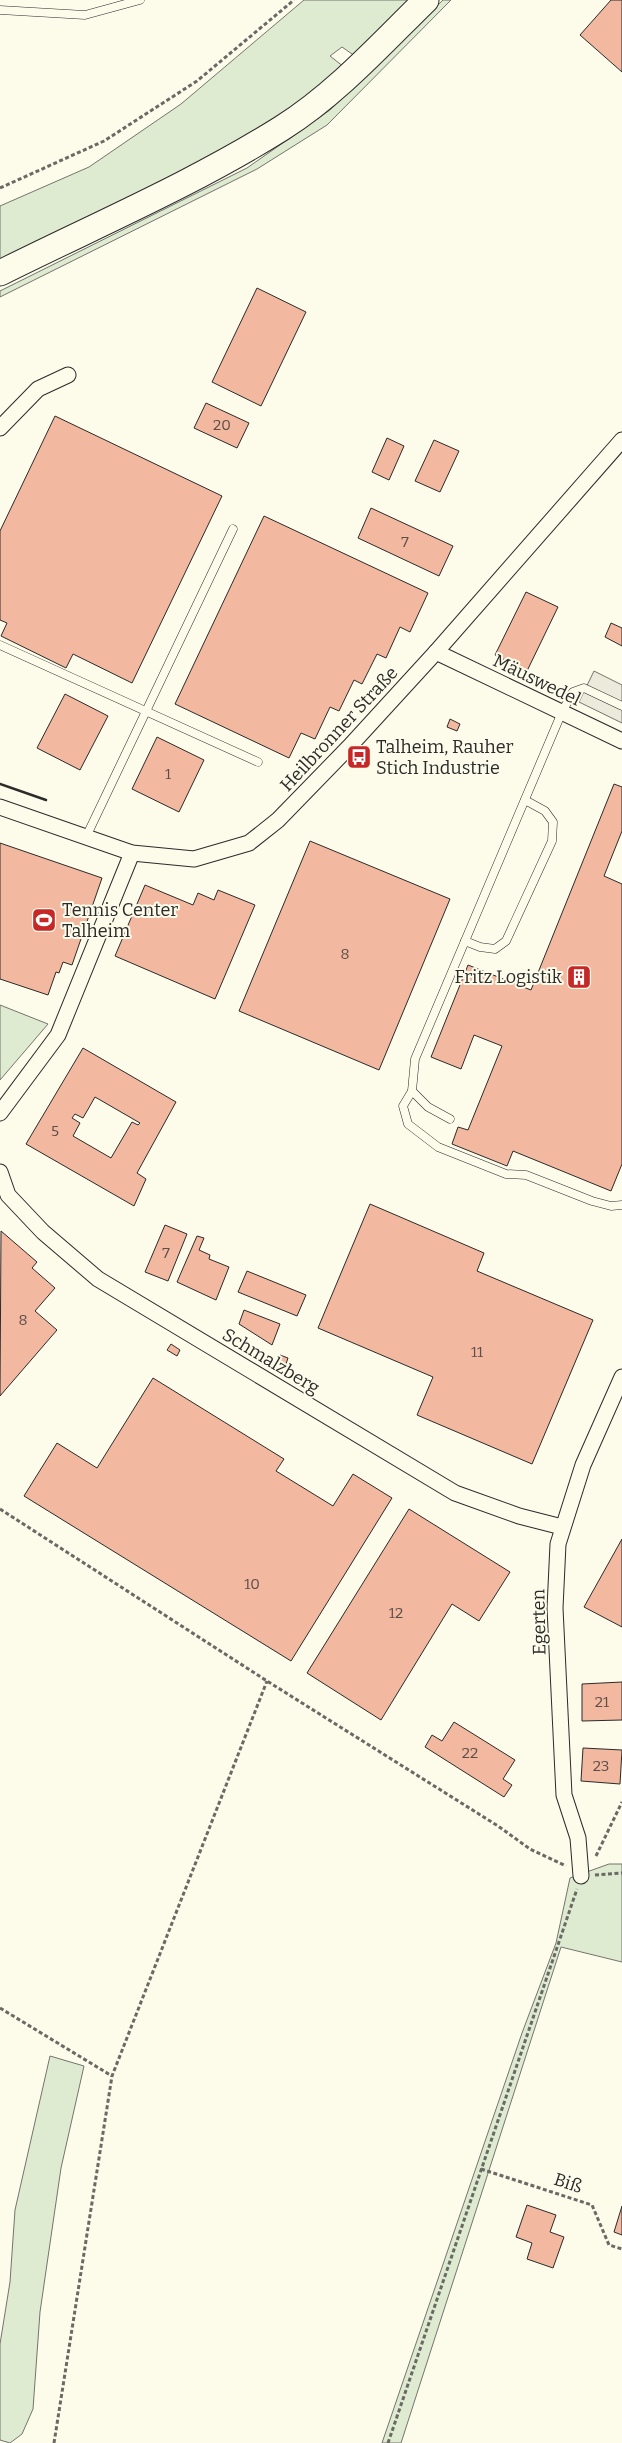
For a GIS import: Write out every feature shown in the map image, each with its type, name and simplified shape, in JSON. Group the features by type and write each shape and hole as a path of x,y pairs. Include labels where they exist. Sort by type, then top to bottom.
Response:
{"main road":[{"path":"0,273 219,165 283,127 344,79 426,0"}],"street":[{"path":"0,428 38,389 68,376"},
{"name":"Heilbronner Straße","path":"0,806 132,853 194,859 249,844 278,820 327,771 436,652 622,440"},
{"name":"Mäuswedel","path":"436,652 622,741"},
{"path":"0,1113 58,1035 132,853"},
{"name":"Schmalzberg","path":"0,1172 8,1195 44,1232 98,1279 455,1492 520,1516 562,1527"},
{"name":"Egerten","path":"581,1875 578,1838 564,1795 555,1608 558,1544 583,1465 622,1377"}],"lane":[{"path":"0,10 85,15 140,0"},
{"path":"86,837 233,529"},
{"path":"0,646 258,762"},
{"path":"622,706 584,688 573,692 562,712 415,1059 412,1091 403,1106 408,1124 438,1147 506,1174 526,1175 592,1201 611,1206 622,1205"},
{"path":"465,941 480,947 495,949 506,941 552,841 553,822 545,812 525,800"},
{"path":"412,1091 428,1107 450,1119"}],"path":[{"path":"0,188 104,141 198,81 294,0"},
{"path":"0,1509 267,1681 498,1826 530,1849 581,1875 622,1873"},
{"path":"54,2443 112,2076 267,1681"},
{"path":"388,2443 581,1875 597,1854 622,1802"},
{"path":"0,2008 112,2076"},
{"name":"Biß","path":"481,2169 592,2205 609,2245 622,2249"}],"green space":[{"path":"304,0 411,0 355,56 342,47 330,56 344,67 280,120 0,264 0,206 89,167 181,104"},
{"path":"443,0 451,0 327,125 257,169 0,297 0,291 247,168 330,110"},
{"path":"0,1005 48,1024 0,1080"},
{"path":"609,1864 622,1864 622,1962 561,1947 401,2443 382,2443 522,2033 556,1943 570,1878"},
{"path":"50,2056 84,2066 61,2168 40,2312 33,2409 22,2434 10,2443 0,2440 0,2344 10,2282 15,2210"}],"shaded area":[{"path":"594,671 622,685 622,723 579,702"}],"building":[{"path":"611,0 622,0 622,72 580,35"},
{"path":"257,288 306,312 261,406 212,382"},
{"path":"206,403 249,423 237,448 194,428"},
{"path":"55,416 222,496 132,683 73,654 66,668 1,636 7,623 0,620 0,531"},
{"path":"387,438 404,446 389,480 372,472"},
{"path":"434,440 459,451 440,492 415,481"},
{"path":"371,508 453,546 439,576 358,538"},
{"path":"264,516 428,593 410,632 400,627 386,658 377,654 362,684 354,680 339,711 330,707 315,739 301,733 289,758 175,704"},
{"path":"526,592 558,607 527,671 495,655"},
{"path":"611,623 622,628 622,646 605,637"},
{"path":"65,694 108,716 80,770 37,748"},
{"path":"450,719 460,724 457,731 447,727"},
{"path":"157,737 204,760 179,812 132,789"},
{"name":"Fritz Logistik","path":"614,784 622,787 622,831 604,876 622,884 622,1164 611,1191 513,1151 507,1166 452,1144 458,1127 468,1130 502,1046 474,1035 461,1069 431,1057 468,965 531,990"},
{"path":"310,841 450,899 379,1070 239,1011"},
{"name":"Tennis Center Talheim","path":"0,843 102,878 72,965 63,962 59,973 56,972 48,995 0,979"},
{"path":"145,885 193,905 198,893 214,900 218,890 255,905 215,999 115,956"},
{"path":"83,1048 176,1102 137,1173 146,1179 134,1206 26,1144","holes":["95,1097 140,1123 138,1125 132,1122 111,1158 73,1136 80,1123 72,1118 75,1114 83,1118"]},
{"path":"370,1204 484,1253 477,1271 593,1320 532,1464 417,1415 433,1377 318,1328"},
{"path":"165,1225 187,1234 168,1281 145,1272"},
{"path":"1,1231 37,1262 32,1268 55,1288 35,1311 57,1330 0,1396"},
{"path":"197,1236 204,1238 199,1250 210,1255 209,1259 229,1267 216,1300 177,1282"},
{"path":"247,1271 306,1295 297,1316 238,1292"},
{"path":"244,1310 280,1324 272,1345 239,1324"},
{"path":"171,1344 180,1350 177,1356 167,1350"},
{"path":"280,1355 288,1358 286,1364 278,1362"},
{"path":"153,1378 284,1459 276,1471 333,1506 353,1474 392,1498 291,1661 24,1496 57,1443 97,1468"},
{"path":"409,1509 510,1572 479,1621 452,1604 381,1720 307,1673"},
{"path":"622,1539 622,1627 584,1607"},
{"path":"622,1682 622,1720 582,1721 582,1684"},
{"path":"454,1722 515,1760 503,1779 512,1785 504,1797 425,1747 432,1735 442,1741"},
{"path":"583,1748 622,1750 620,1784 581,1781"},
{"path":"527,2205 556,2215 550,2232 564,2237 553,2268 527,2259 532,2243 516,2237"},
{"path":"622,2206 622,2235 614,2232"}],"wall":[{"path":"0,784 46,800"}],"place":[{"name":"Talheim, Rauher Stich Industrie","path":"359,757"},
{"name":"Tennis Center Talheim","path":"44,920"},
{"name":"Fritz Logistik","path":"579,977"}]}
